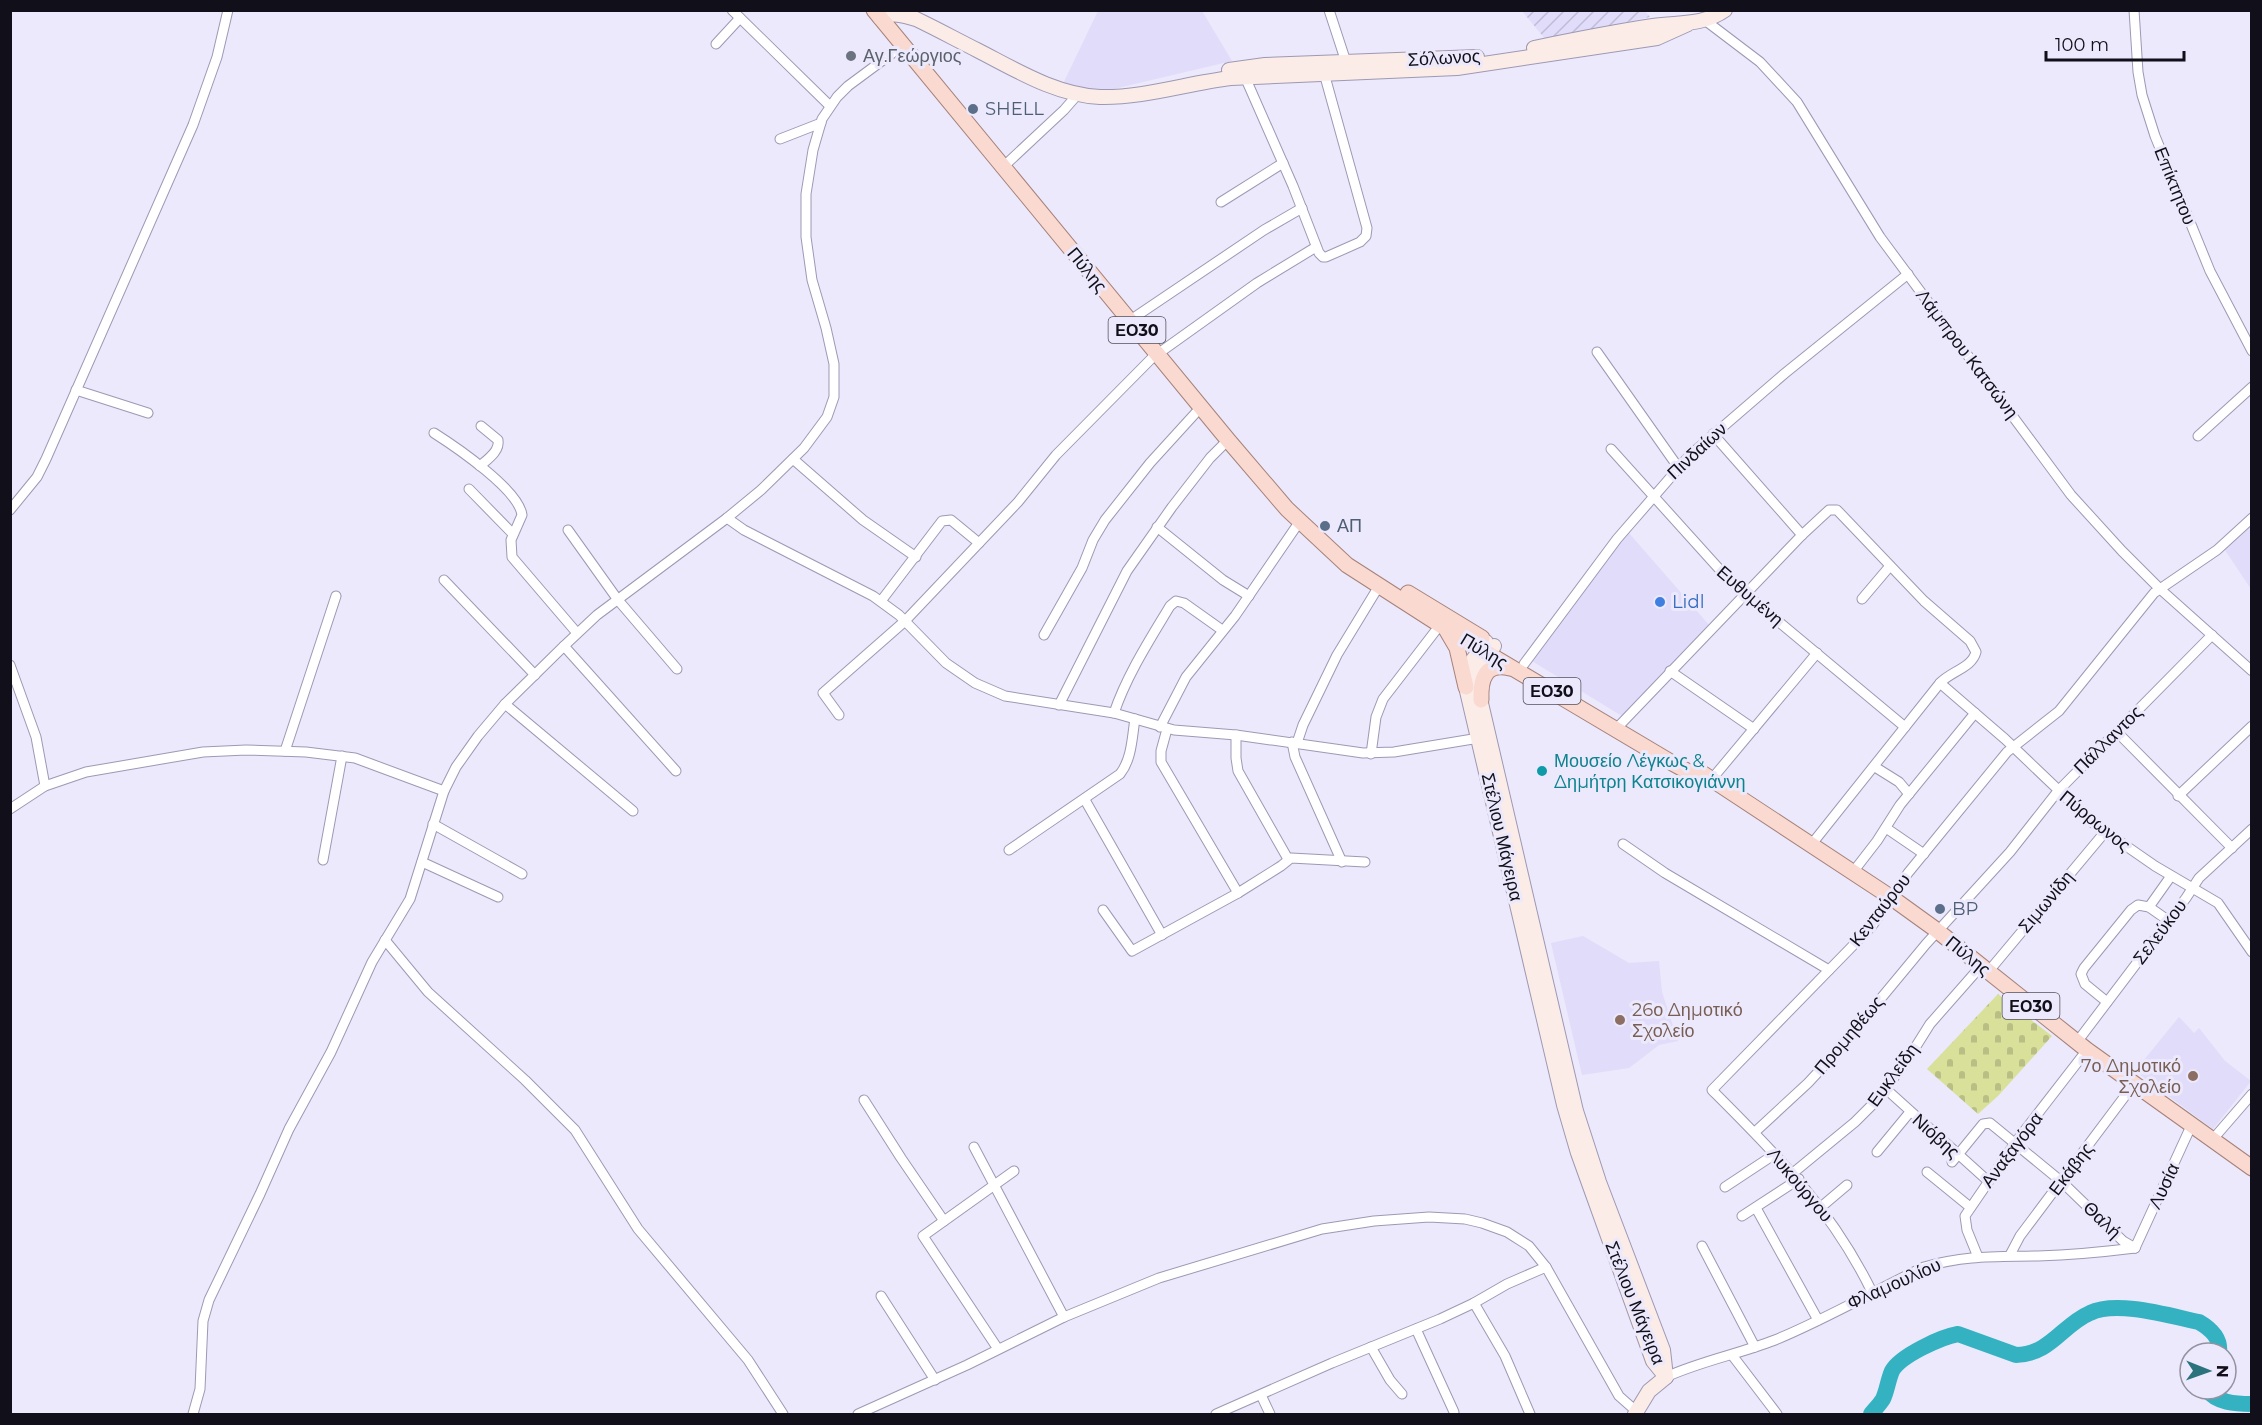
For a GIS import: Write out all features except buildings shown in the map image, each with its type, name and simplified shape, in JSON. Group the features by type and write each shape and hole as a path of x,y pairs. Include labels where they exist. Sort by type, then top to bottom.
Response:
{"main road":[{"name":"Σόλωνος","path":"1199,81 1217,72 1264,65 1490,56 1653,26 1706,21 1725,10"},
{"name":"Σόλωνος","path":"877,14 906,13 1032,77 1077,93 1099,96 1124,95 1199,81 1245,77 1457,68 1492,64 1657,38 1689,24"},
{"name":"Πύλης","path":"877,14 1228,440 1300,521 1347,565 1443,627 1488,647"},
{"name":"Πύλης","path":"1333,550 1352,557 1518,666 1619,725 1687,771 1708,779 1892,898 1939,932 2082,1046 2252,1168"},
{"path":"1443,627 1457,648 1466,687"},
{"path":"1466,687 1469,665 1488,647"},
{"name":"Στέλιου Μάγειρα","path":"1488,647 1477,676 1481,700 1569,1087 1592,1162 1663,1350 1666,1377"},
{"path":"1481,700 1483,682 1489,670 1499,666 1518,666"},
{"name":"Στέλιου Μάγειρα","path":"1466,687 1566,1114 1653,1361 1666,1377"},
{"path":"1636,1413 1649,1391 1666,1377"}],"street":[{"path":"10,510 37,477 196,116 217,57 228,10"},
{"path":"732,10 830,106"},
{"path":"1329,10 1346,62"},
{"name":"Επίκτητου","path":"2134,10 2138,72 2155,136 2210,271 2252,351"},
{"path":"716,44 740,18"},
{"name":"Λάμπρου Κατσώνη","path":"1706,21 1753,56 1791,95 1880,237 2071,495 2122,551 2160,588 2252,671"},
{"path":"193,1414 200,1389 203,1321 209,1300 289,1129 331,1052 372,962 410,899 444,791 466,752 505,704 577,633 727,518 811,441 831,409 835,390 832,353 812,280 806,237 808,177 820,123 830,106 848,86 902,46"},
{"path":"1245,77 1302,208 1316,247 1323,257 1360,242 1366,236 1367,228 1324,73"},
{"path":"1002,168 1065,110 1077,93"},
{"path":"780,139 820,123"},
{"path":"1221,202 1283,163"},
{"path":"1129,321 1264,230 1302,208"},
{"path":"1290,216 1307,221"},
{"path":"839,716 823,693 905,621 1018,502 1056,455 1158,354 1257,283 1316,247"},
{"name":"Πινδαίων","path":"1518,666 1653,495 1678,467 1713,434 1908,274"},
{"path":"1597,352 1678,467"},
{"path":"2198,436 2252,387"},
{"path":"76,390 148,413"},
{"path":"1044,635 1082,568 1106,519 1150,463 1201,407"},
{"path":"480,466 498,449 499,444 498,440 481,426"},
{"path":"434,433 480,466 506,491 521,510 520,522 513,534 510,549 516,562 577,633"},
{"path":"1713,434 1802,535"},
{"path":"1059,705 1117,589 1157,527 1210,458 1228,440"},
{"name":"Ευθυμένη","path":"1611,449 1719,570 1905,727"},
{"path":"793,459 863,520 916,557"},
{"path":"469,489 513,534"},
{"path":"1619,725 1802,535 1829,510 1835,509 1941,616 1970,641 1976,650 1973,660 1948,675 1940,683 1811,845"},
{"path":"727,518 744,530 881,601 905,621 940,658 975,683 1009,697 1114,713 1163,728 1186,732 1236,735 1371,754 1479,738"},
{"name":"Κενταύρου","path":"1712,1090 1872,926 1924,854 2013,747 2059,711 2147,601 2160,588 2217,550 2252,518"},
{"path":"881,601 942,521 947,519 956,524 979,543"},
{"path":"1238,893 1161,762 1163,728 1186,676 1249,596 1300,521"},
{"path":"1157,527 1215,574 1249,596"},
{"path":"568,530 618,600 677,669"},
{"path":"1862,599 1890,566"},
{"path":"444,580 535,675"},
{"path":"1342,862 1295,757 1294,743 1333,664 1379,586"},
{"path":"285,752 336,596"},
{"path":"1114,713 1122,691 1143,651 1170,606 1176,601 1184,603 1222,630"},
{"path":"1371,754 1376,717 1383,699 1420,648 1443,627"},
{"name":"Πάλλαντος","path":"1939,932 2010,852 2058,791 2212,635"},
{"path":"564,646 676,771"},
{"path":"1708,779 1754,729 1817,653"},
{"path":"10,665 36,737 45,786"},
{"path":"1670,671 1754,729"},
{"name":"Πύρρωνος","path":"1940,683 2105,832 2220,906 2252,952"},
{"path":"505,704 633,811"},
{"path":"1853,873 1909,794 1975,713"},
{"path":"1009,850 1112,782 1125,768 1135,719"},
{"path":"2178,796 2252,726"},
{"path":"2116,732 2232,848"},
{"path":"1236,735 1238,771 1288,859"},
{"path":"10,809 45,786 86,771 186,754 246,750 342,756 369,762 444,791"},
{"path":"323,860 342,756"},
{"path":"1875,767 1899,782 1909,794"},
{"path":"1085,800 1162,935"},
{"path":"433,824 522,874"},
{"path":"1886,828 1924,854"},
{"name":"Σελεύκου","path":"2082,1046 2107,1002 2199,878 2252,829"},
{"name":"Σιμωνίδη","path":"1984,969 2105,832"},
{"path":"1623,844 1665,873 1829,970"},
{"path":"1102,910 1132,951 1197,913 1238,893 1281,866 1288,859 1300,857 1365,862"},
{"path":"422,862 498,897"},
{"path":"2149,907 2171,876"},
{"path":"2107,1002 2085,984 2081,974 2131,910 2138,905 2149,907 2169,921"},
{"name":"Προμηθέως","path":"1755,1132 1828,1062 1897,978 1939,932"},
{"path":"385,940 428,992 525,1080 575,1130 638,1229 748,1360 783,1414"},
{"name":"Ευκλείδη","path":"1742,1216 1756,1208 1796,1176 1869,1109 1915,1049 1930,1024 1984,969"},
{"name":"Αναξαγόρα","path":"1978,1257 1964,1222 1965,1216 2082,1046"},
{"name":"Εκάβης","path":"2010,1255 2020,1236 2134,1084"},
{"name":"Νιόβης","path":"1886,1089 1955,1159 1988,1181"},
{"name":"Λυκούργου","path":"1712,1090 1796,1176 1821,1207 1861,1269 1872,1292"},
{"path":"2213,1139 2252,1094"},
{"path":"864,1100 944,1221"},
{"path":"1877,1152 1910,1112"},
{"name":"Θαλή","path":"1955,1159 1987,1123 2062,1182 2123,1241 2135,1248"},
{"name":"Λυσία","path":"2135,1248 2192,1124"},
{"path":"974,1147 1064,1317"},
{"path":"1725,1187 1775,1154"},
{"path":"998,1349 923,1236 1014,1171"},
{"path":"1927,1172 1970,1208"},
{"path":"1821,1207 1847,1185"},
{"path":"1756,1208 1818,1320"},
{"path":"858,1414 935,1380 1064,1317 1159,1278 1286,1238 1331,1227 1429,1217 1482,1223 1507,1232 1529,1246 1546,1267 1615,1390 1636,1413"},
{"path":"1702,1246 1755,1347"},
{"name":"Φλαμουλίου","path":"1666,1377 1689,1367 1732,1356 1755,1347 1818,1320 1924,1267 1950,1260 1978,1257 2074,1254 2135,1248"},
{"path":"1216,1414 1416,1329 1546,1267"},
{"path":"880,1296 935,1380"},
{"path":"1474,1303 1505,1356 1530,1414"},
{"path":"1416,1329 1454,1412"},
{"path":"1371,1347 1390,1380 1402,1394"},
{"path":"1732,1356 1777,1414"},
{"path":"1261,1395 1269,1414"}],"shaded area":[{"path":"1098,11 1202,11 1232,61 1105,91 1092,91 1063,84"},
{"path":"1522,11 1645,11 1650,17 1546,40"},
{"path":"2251,523 2251,589 2225,550"},
{"path":"1628,532 1709,625 1622,716 1532,661"},
{"name":"26ο Δημοτικό Σχολείο","path":"1583,936 1629,963 1659,961 1662,992 1678,1041 1659,1045 1629,1068 1582,1075 1551,943"},
{"name":"7ο Δημοτικό Σχολείο","path":"2179,1017 2194,1033 2199,1028 2225,1061 2251,1081 2213,1129 2135,1071"}],"green space":[{"path":"1998,994 2052,1036 1998,1096 1978,1114 1927,1069"}],"waterway":[{"path":"1871,1414 1883,1399 1896,1365 1922,1348 1958,1334 2016,1355 2038,1350 2090,1313 2114,1308 2159,1313 2199,1322 2214,1334 2217,1341"},
{"path":"2225,1401 2252,1404"}],"place":[{"name":"Αγ.Γεώργιος","path":"851,56"},
{"name":"SHELL","path":"973,109"},
{"name":"ΑΠ","path":"1325,526"},
{"name":"Lidl","path":"1660,602"},
{"name":"Μουσείο Λέγκως & Δημήτρη Κατσικογιάννη","path":"1542,771"},
{"name":"BP","path":"1940,909"},
{"name":"26ο Δημοτικό Σχολείο","path":"1620,1020"},
{"name":"7ο Δημοτικό Σχολείο","path":"2193,1076"}]}
